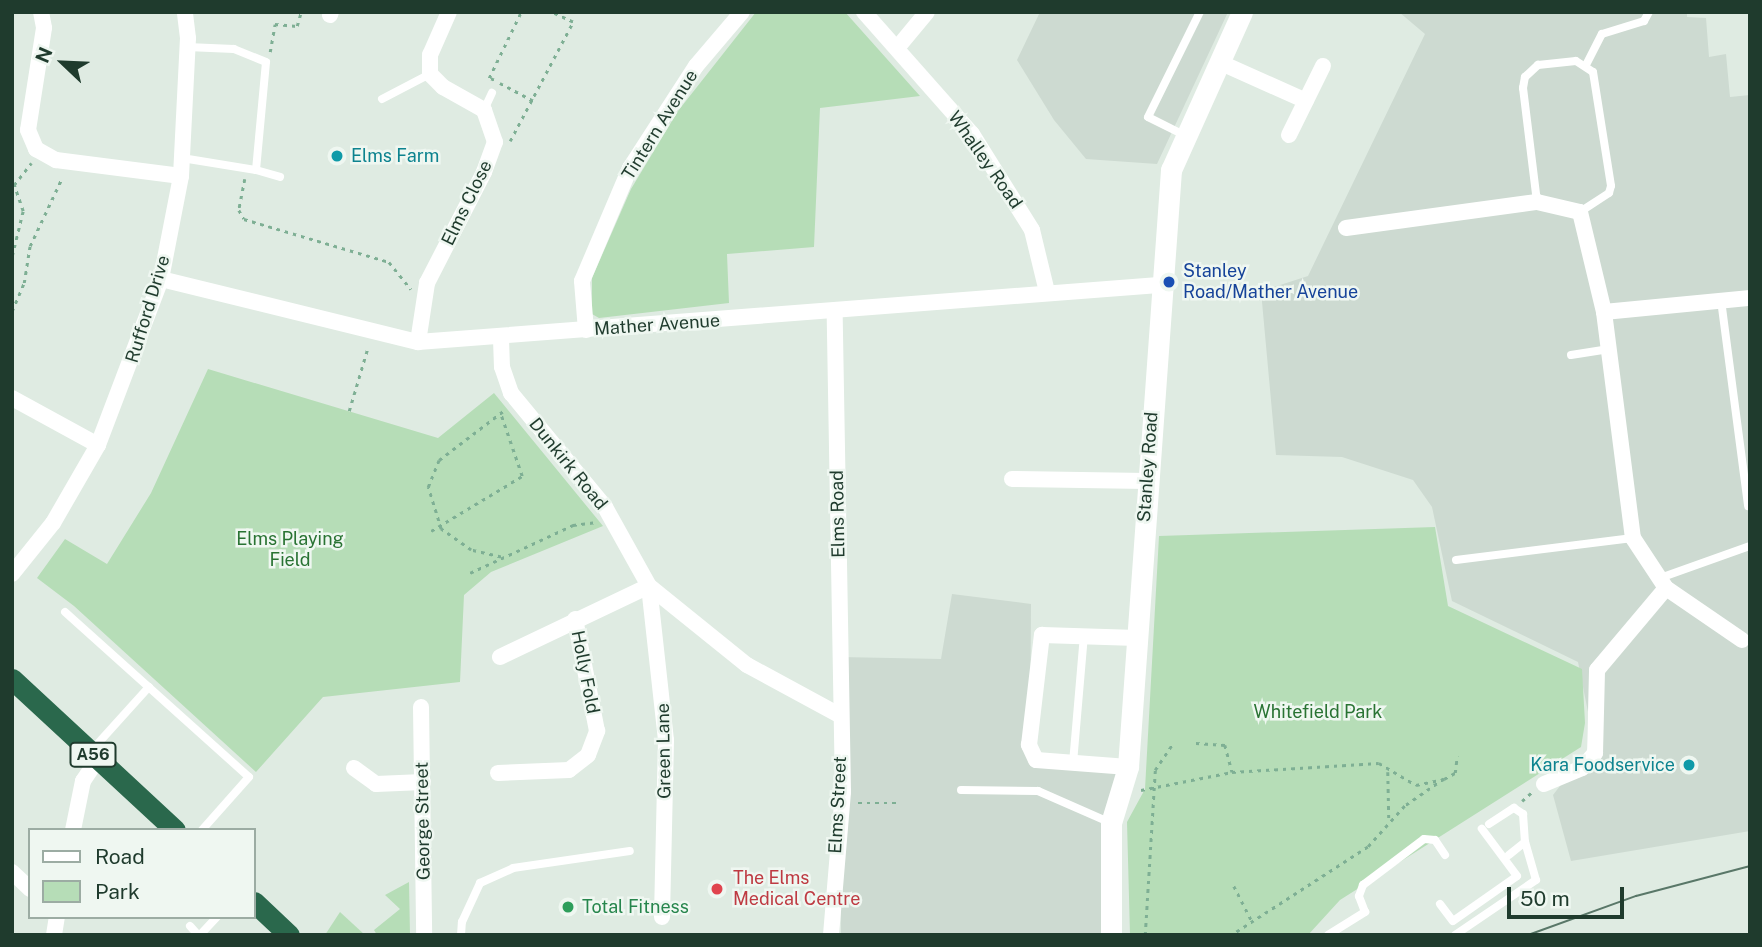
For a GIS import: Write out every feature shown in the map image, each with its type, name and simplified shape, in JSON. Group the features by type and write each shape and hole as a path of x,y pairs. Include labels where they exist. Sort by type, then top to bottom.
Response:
{"highway":[{"name":"A56","path":"12,679 173,828"},
{"path":"256,904 289,935"}],"street":[{"path":"41,12 44,28 28,131 40,151 63,161 181,176"},
{"name":"Rufford Drive","path":"12,574 53,523 98,444 161,279 181,176 187,47 185,12"},
{"path":"449,12 430,55 430,74 443,87 484,110"},
{"name":"Tintern Avenue","path":"586,330 582,281 630,168 696,66 742,12"},
{"name":"Whalley Road","path":"864,12 898,47 972,134 1032,230 1047,292"},
{"path":"898,47 927,12"},
{"name":"Stanley Road","path":"1111,935 1111,823 1123,792 1128,767 1159,285 1171,170 1184,135 1242,12"},
{"path":"1219,62 1306,101"},
{"path":"1289,135 1323,66"},
{"name":"Elms Close","path":"418,342 422,301 495,142 484,110"},
{"path":"1346,228 1537,202 1580,212 1604,312 1633,538 1663,583 1746,641"},
{"name":"Mather Avenue","path":"161,279 372,334 418,342 501,339 1047,292 1159,285"},
{"path":"1604,312 1750,298"},
{"name":"Elms Road","path":"835,312 841,716"},
{"name":"Dunkirk Road","path":"501,339 502,367 515,398 610,518 649,586"},
{"path":"12,398 98,444"},
{"path":"1013,479 1147,481"},
{"path":"1544,784 1582,768 1595,753 1597,670 1663,583"},
{"path":"500,657 649,586 747,665 841,716"},
{"name":"Green Lane","path":"649,586 666,740 662,917"},
{"name":"Holly Fold","path":"498,773 569,770 588,754 597,731 575,619"},
{"path":"1128,767 1036,760 1029,745 1040,638 1047,633 1137,638"},
{"name":"George Street","path":"421,707 424,935"},
{"name":"Elms Street","path":"831,935 842,803 841,716"},
{"path":"73,828 83,781 94,756"},
{"path":"354,768 376,783 423,782"},
{"path":"12,872 28,887"}],"lane":[{"path":"1184,135 1148,117 1200,12"},
{"path":"1586,65 1602,34 1644,21 1649,12"},
{"path":"187,47 234,49 266,62 256,170"},
{"path":"1537,202 1523,88 1525,77 1538,65 1576,61 1593,72 1611,186 1609,193 1580,212"},
{"path":"382,99 430,74"},
{"path":"484,110 492,93"},
{"path":"182,158 256,170 280,177"},
{"path":"1721,300 1748,506"},
{"path":"1571,355 1608,349"},
{"path":"1456,560 1633,538"},
{"path":"1663,583 1750,546"},
{"path":"65,612 249,777 204,828"},
{"path":"1073,763 1084,635"},
{"path":"94,756 149,687"},
{"path":"961,790 1038,791 1111,823"},
{"path":"1440,904 1453,921 1517,876 1486,827 1514,808 1523,814 1525,842 1536,880 1455,935"},
{"path":"1328,935 1365,912 1359,896 1363,885 1424,839 1435,841 1445,855"},
{"path":"1509,855 1525,842"},
{"path":"461,935 480,883 513,868 630,851"},
{"path":"190,926 199,935 214,919"}],"path":[{"path":"266,62 275,24 297,26 301,12"},
{"path":"521,12 489,78 534,100 573,22 552,12"},
{"path":"12,256 23,211 13,184 40,151"},
{"path":"12,311 21,296 30,246 61,180 63,161"},
{"path":"247,169 239,211 244,219 389,262 422,301"},
{"path":"349,411 372,334"},
{"path":"501,557 471,550 439,524 428,498 433,470 439,460 501,415 515,398"},
{"path":"431,531 522,476 501,415"},
{"path":"470,573 573,525 610,518"},
{"path":"1196,743 1225,745 1232,772"},
{"path":"1145,935 1155,770 1172,745"},
{"path":"1232,935 1368,847 1389,821 1455,773 1457,756"},
{"path":"1123,792 1232,772 1379,763 1388,772 1416,785 1444,779"},
{"path":"1388,772 1389,821"},
{"path":"1514,808 1544,784"},
{"path":"842,803 900,803"},
{"path":"1234,886 1252,921"}],"shaded area":[{"path":"1040,12 1228,12 1157,164 1086,159 1054,120 1017,60"},
{"path":"1399,12 1687,12 1687,17 1706,18 1709,57 1726,54 1730,97 1750,95 1750,831 1571,861 1553,795 1587,751 1588,712 1578,662 1452,601 1432,507 1413,480 1342,457 1276,455 1261,291 1308,276 1425,34"},
{"path":"952,594 1031,604 1030,763 1121,770 1101,935 841,935 840,657 941,659"}],"green space":[{"path":"756,12 845,12 920,96 820,108 814,247 727,254 729,303 599,318 592,314 592,278 631,189 678,111"},
{"name":"Elms Playing Field","path":"208,369 438,438 494,393 603,526 491,572 464,595 460,682 323,697 256,772 74,606 37,578 65,539 107,564 151,493"},
{"name":"Whitefield Park","path":"1435,527 1448,606 1582,669 1585,723 1581,747 1340,900 1308,935 1130,935 1127,822 1145,789 1159,536"},
{"path":"409,882 410,935 377,935 374,930 400,909 385,895"},
{"path":"340,912 365,935 325,935"}],"tram line":[{"path":"1528,935 1636,896 1750,866"}],"place":[{"name":"Elms Farm","path":"337,156"},
{"name":"Stanley Road/Mather Avenue","path":"1169,282"},
{"name":"Kara Foodservice","path":"1689,765"},
{"name":"The Elms Medical Centre","path":"717,889"},
{"name":"Total Fitness","path":"568,907"}]}
